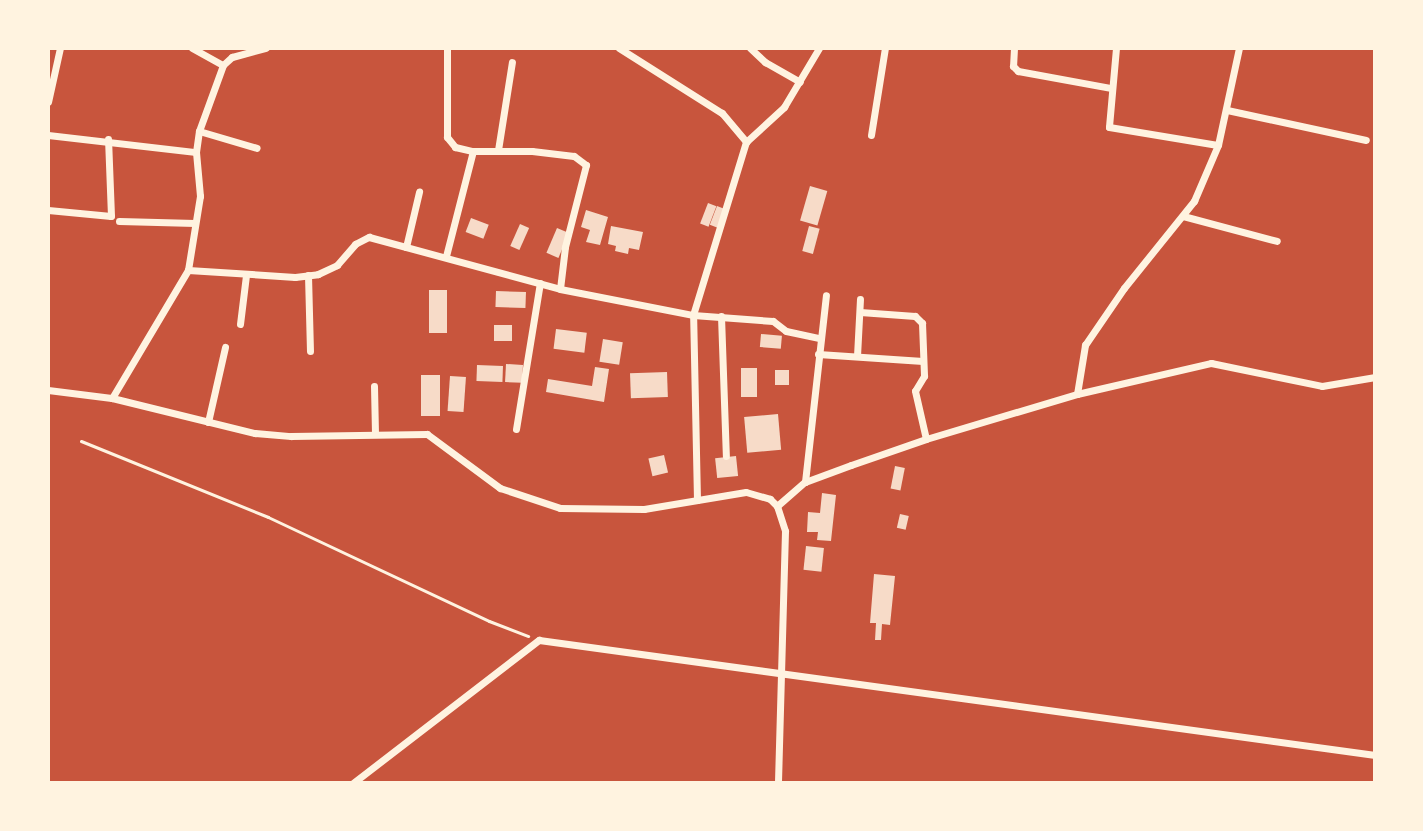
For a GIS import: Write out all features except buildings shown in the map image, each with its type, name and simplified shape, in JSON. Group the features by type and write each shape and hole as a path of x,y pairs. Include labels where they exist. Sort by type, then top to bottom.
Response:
{"street":[{"path":"48,102 60,48"},
{"path":"192,48 223,65"},
{"path":"112,398 188,270 200,196 196,152 199,131 223,65 232,57 266,48"},
{"path":"447,48 447,137 455,147 473,151 574,156 586,165 565,247 560,289"},
{"path":"619,48 722,113 746,142"},
{"path":"750,48 765,62 800,82"},
{"path":"697,500 693,315 746,142 784,107 819,48"},
{"path":"871,135 885,48"},
{"path":"1014,48 1013,66 1018,71 1111,88"},
{"path":"1116,48 1109,127 1218,145"},
{"path":"1077,394 1081,352 1124,288 1194,201 1218,145 1239,48"},
{"path":"498,150 512,62"},
{"path":"1227,110 1366,140"},
{"path":"199,131 257,148"},
{"path":"48,135 108,139 196,152"},
{"path":"48,210 111,216 108,139"},
{"path":"446,256 473,151"},
{"path":"406,247 419,192"},
{"path":"1183,216 1277,241"},
{"path":"119,221 195,223"},
{"path":"188,270 246,275 308,275 337,265 355,244 369,237 560,289 693,315 773,321 786,331 819,338"},
{"path":"240,324 246,275"},
{"path":"308,275 310,351"},
{"path":"516,429 540,283"},
{"path":"805,482 826,295"},
{"path":"857,356 860,299"},
{"path":"860,312 919,318 924,376 915,391 926,439"},
{"path":"721,316 726,456"},
{"path":"208,422 225,347"},
{"path":"818,354 923,361"},
{"path":"777,506 805,482 926,439 1077,394 1211,363 1322,386 1375,377"},
{"path":"374,386 375,433"},
{"path":"48,390 112,398 208,422 291,436 427,434 500,488 560,508 631,509 746,492 770,499 777,506 785,531 784,672 778,783"},
{"path":"353,783 539,640 1375,755"}],"path":[{"path":"81,441 268,517 489,621 539,640"}]}
